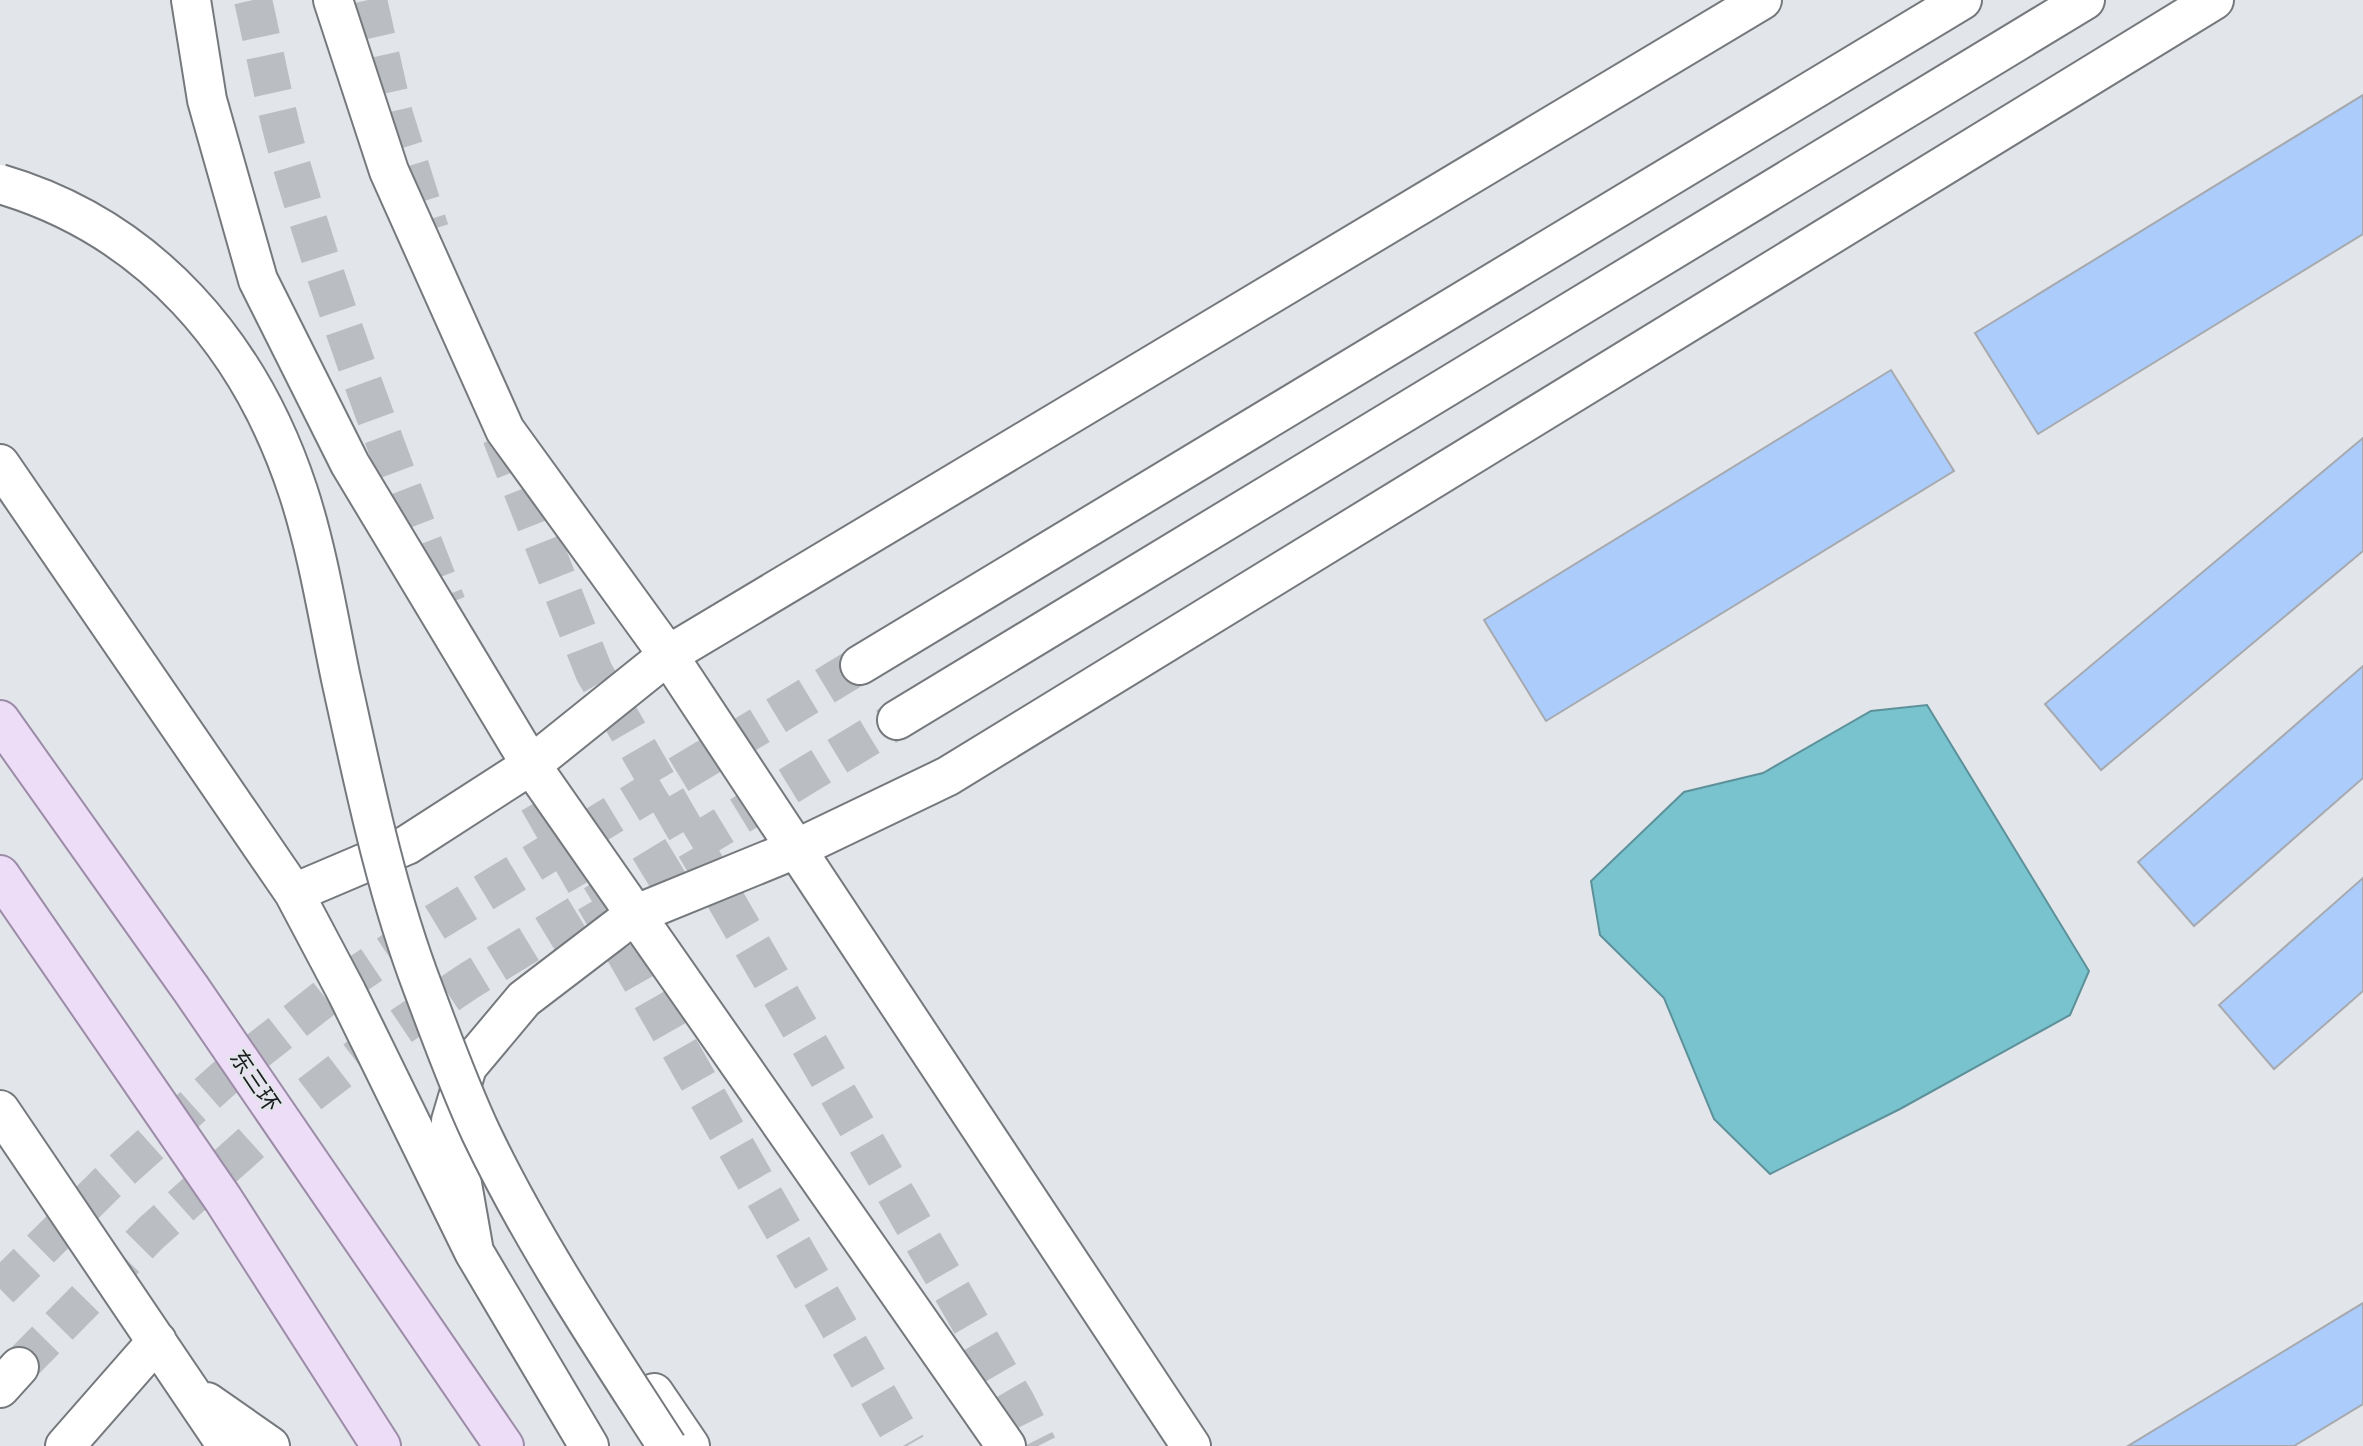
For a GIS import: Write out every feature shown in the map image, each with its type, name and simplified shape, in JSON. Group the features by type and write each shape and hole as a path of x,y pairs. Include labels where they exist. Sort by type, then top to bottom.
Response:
{"main road":[{"name":"东三环","path":"0,720 191,989 504,1446"},
{"path":"0,875 223,1199 382,1446"}],"street":[{"path":"191,0 207,100 258,280 350,464 531,765 1006,1446"},
{"path":"333,0 389,171 505,430 668,655 1191,1446"},
{"path":"295,893 407,845 531,765 668,655 1762,0"},
{"path":"860,665 1962,0"},
{"path":"897,720 2085,0"},
{"path":"474,1252 451,1121 467,1067 524,999 634,915 798,848 948,776 2214,0"},
{"path":"0,184 26,192 98,226 155,265 230,350 257,396 298,492 370,809 395,908 423,989 482,1133 579,1309 667,1446"},
{"path":"0,464 295,893 474,1252 589,1446"},
{"path":"467,1067 513,1175 690,1446"},
{"path":"6,1134 157,1341 228,1446"},
{"path":"65,1446 157,1341"},
{"path":"188,1388 270,1446"}],"water":[{"path":"1927,705 2089,971 2070,1015 1900,1109 1770,1174 1714,1119 1664,998 1600,935 1591,881 1684,792 1763,773 1871,711"}],"building":[{"path":"2363,95 2363,234 2038,434 1975,333"},
{"path":"1891,370 1954,471 1546,721 1484,620"},
{"path":"2363,438 2363,551 2101,770 2045,704"},
{"path":"2363,666 2363,778 2194,926 2138,862"},
{"path":"2363,878 2363,991 2274,1069 2219,1005"},
{"path":"2363,1303 2363,1404 2294,1446 2128,1446"}],"tunnel":[{"path":"253,0 286,146 321,262 382,434 447,604"},
{"path":"368,0 394,115 430,230"},
{"path":"501,436 594,672 1016,1402 1038,1446"},
{"path":"0,1289 105,1185 238,1066 340,986 434,923 860,665"},
{"path":"19,1367 151,1233 280,1117 379,1041 470,980 897,720"},
{"path":"538,801 907,1446"}]}
